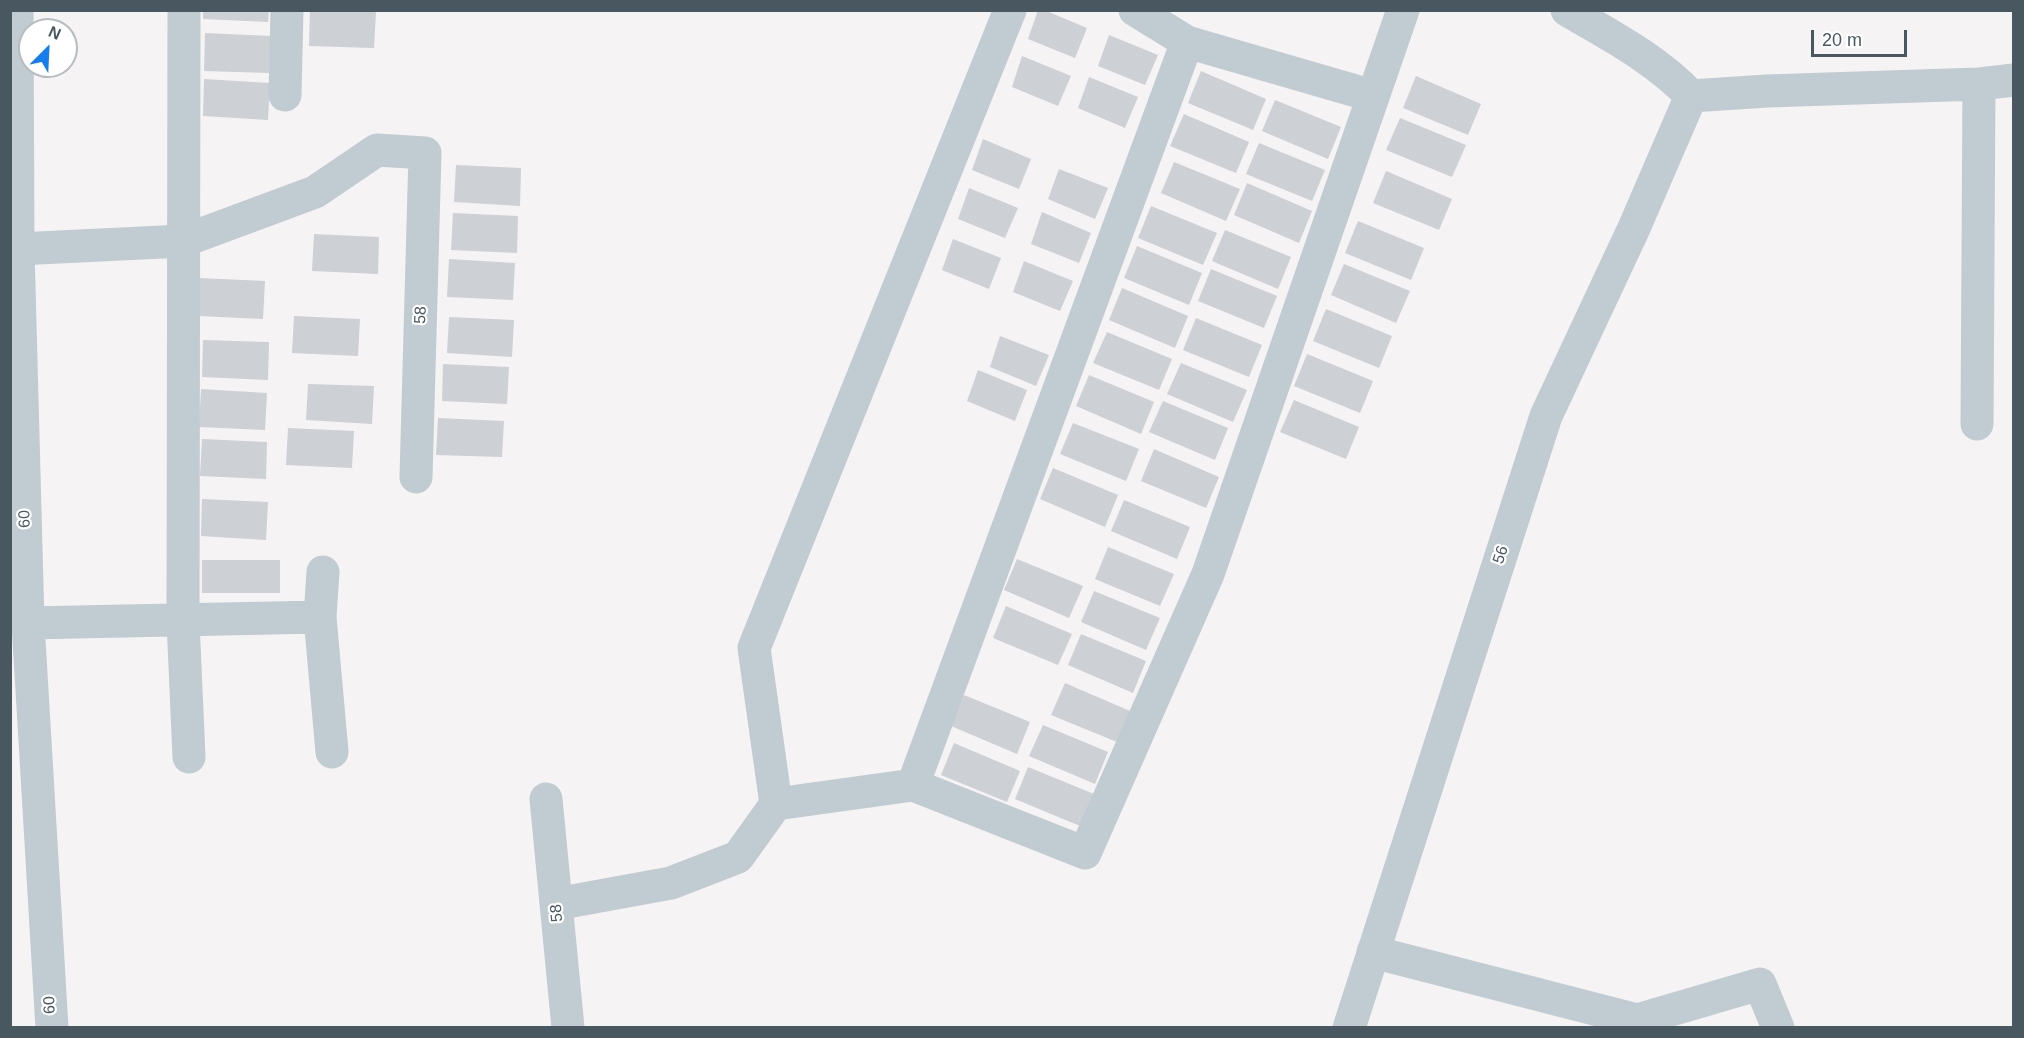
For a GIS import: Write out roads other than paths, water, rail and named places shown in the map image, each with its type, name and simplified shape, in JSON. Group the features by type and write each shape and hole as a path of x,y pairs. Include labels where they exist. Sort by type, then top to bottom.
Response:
{"street":[{"name":"60","path":"16,10 18,249 28,623 52,1028"},
{"path":"184,10 183,621 189,757"},
{"path":"285,95 287,10"},
{"path":"556,904 671,883 738,857 776,804 754,648 1010,10"},
{"path":"1135,10 1187,42 1373,96"},
{"path":"776,804 913,785 1085,854 1208,574 1403,10"},
{"path":"1567,10 1642,54 1673,77 1691,96 1767,91 1979,84 2013,80"},
{"path":"913,785 1187,42"},
{"path":"1977,424 1979,84"},
{"name":"56","path":"1349,1028 1546,416 1634,228 1691,96"},
{"name":"58","path":"183,240 315,192 377,150 425,153 416,477"},
{"path":"18,249 183,240"},
{"path":"323,572 320,617 332,752"},
{"path":"28,623 320,617"},
{"name":"58","path":"546,799 568,1028"},
{"path":"1373,952 1636,1020 1760,984 1778,1028"}]}
